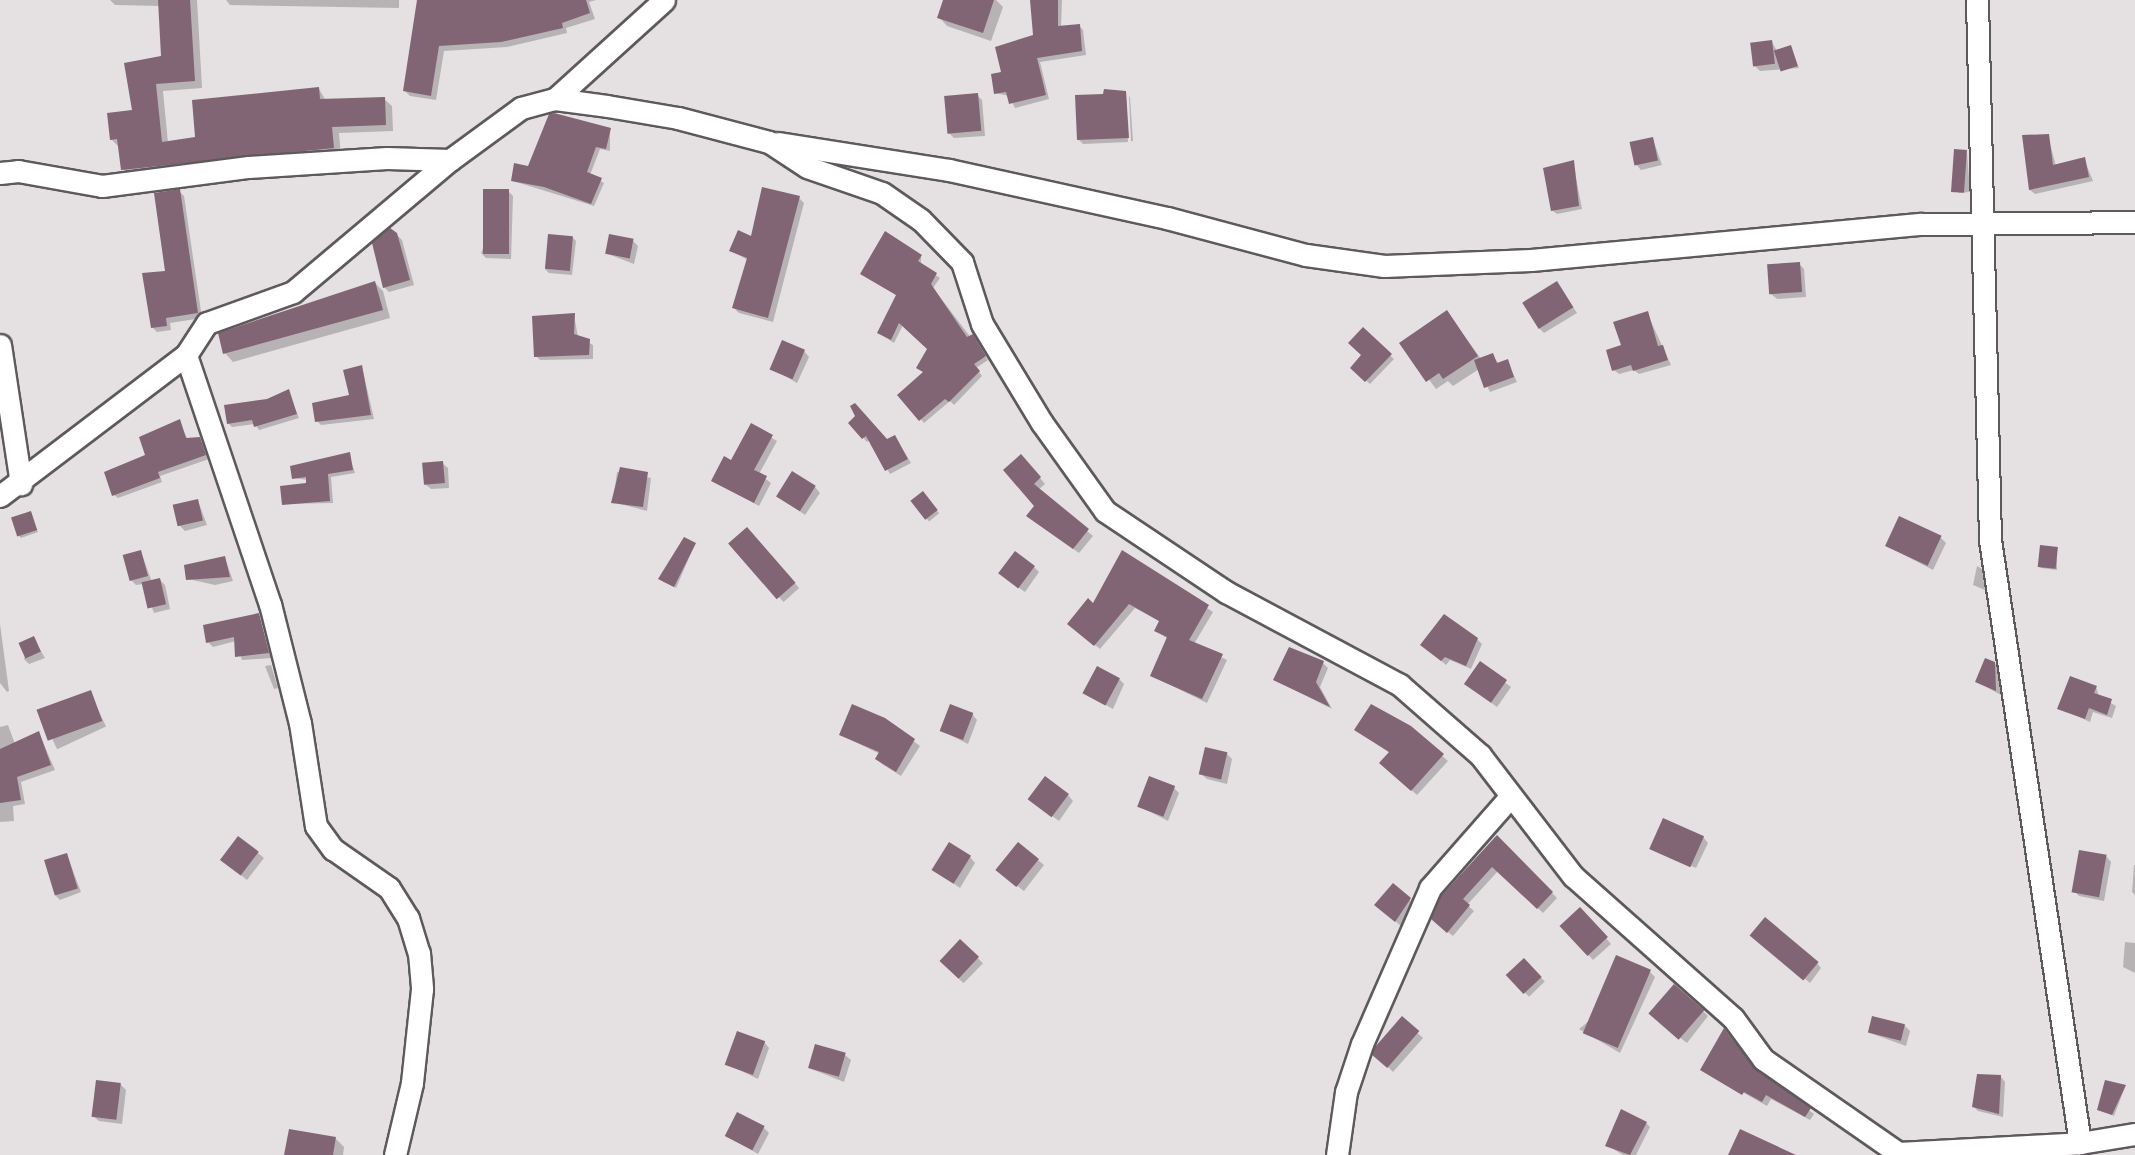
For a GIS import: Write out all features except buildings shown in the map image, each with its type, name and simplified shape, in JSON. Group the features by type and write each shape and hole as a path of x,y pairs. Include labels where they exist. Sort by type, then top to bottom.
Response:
{"street":[{"path":"0,496 21,484 186,355 206,323 293,292 506,116 555,99 664,0"},
{"path":"1977,0 1983,148 1979,223 1990,540 2080,1143"},
{"path":"555,99 678,118 769,142 949,170 1167,218 1306,255 1384,266 1531,260 1921,224 2135,222"},
{"path":"769,142 807,166 882,193 921,220 962,262 982,324 1042,423 1105,511 1226,592 1400,685 1480,755 1502,780 1509,798 1573,876 1733,1018 1763,1059 1900,1154 2080,1143 2135,1134"},
{"path":"0,173 18,171 102,186 249,167 387,158 450,160"},
{"path":"0,345 21,484"},
{"path":"186,355 274,617 297,709 316,826 333,849 389,888 408,918 419,953 422,989 412,1083 395,1155"},
{"path":"1337,1155 1346,1092 1362,1044 1430,888 1509,798"}]}
